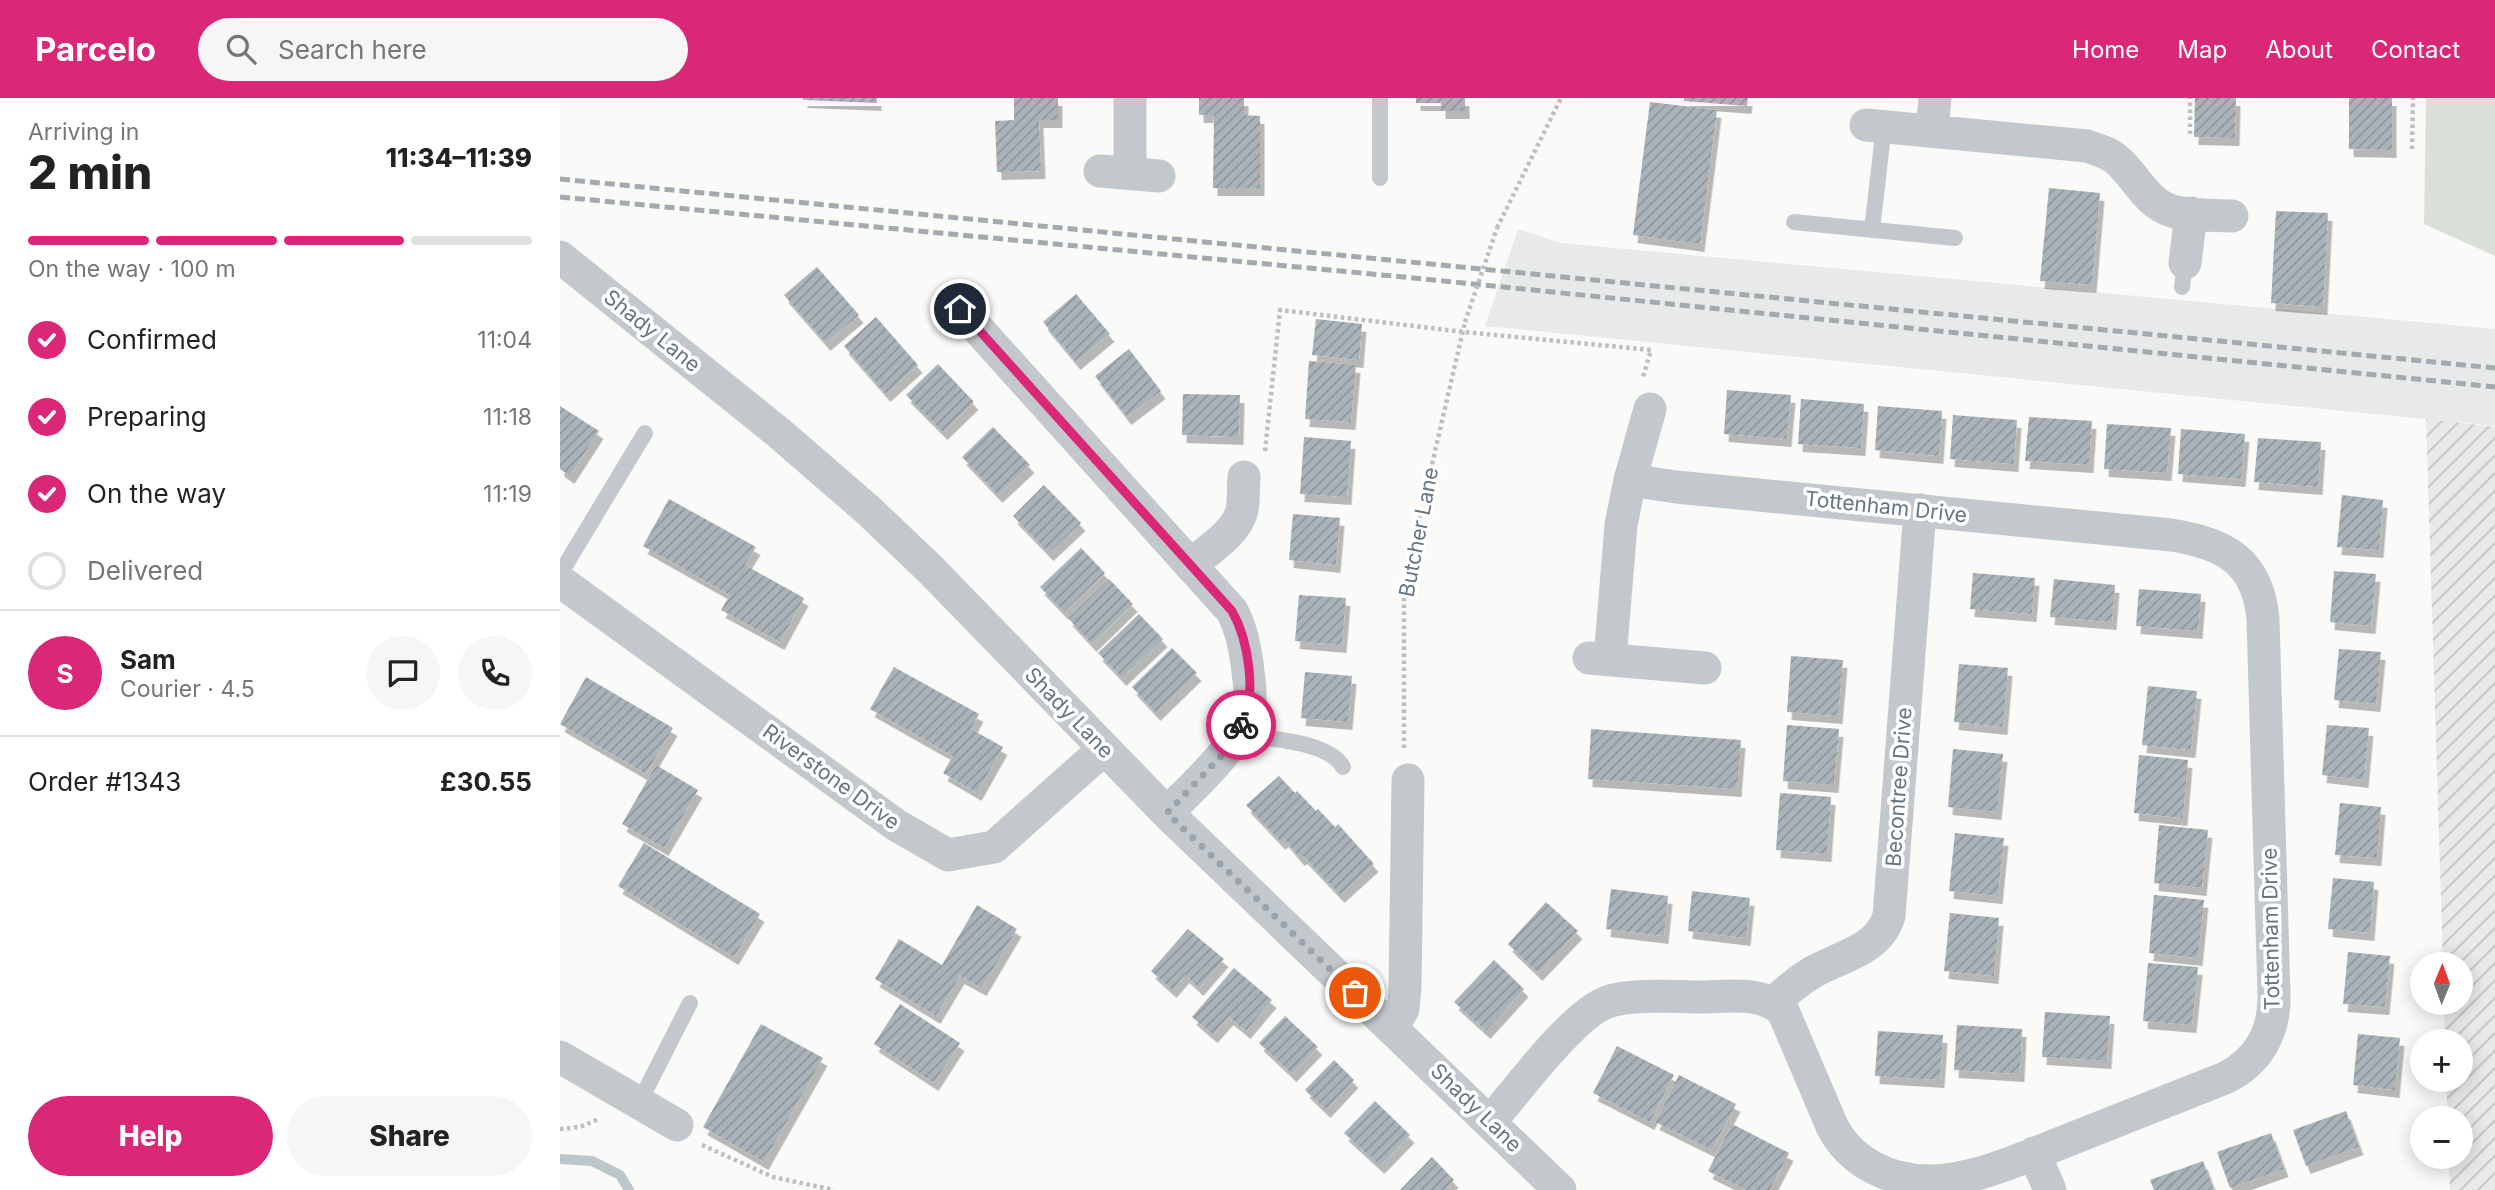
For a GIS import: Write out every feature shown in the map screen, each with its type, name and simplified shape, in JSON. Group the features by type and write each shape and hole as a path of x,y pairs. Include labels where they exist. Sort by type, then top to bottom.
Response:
{"street":[{"path":"1130,98 1130,173"},
{"path":"1932,131 1935,98"},
{"path":"1875,126 2070,144 2104,152 2116,159 2147,195 2160,205 2172,211 2231,216"},
{"path":"2184,275 2191,213"},
{"name":"Shady Lane","path":"560,257 779,433 868,510 931,570 1167,813 1560,1190"},
{"path":"960,309 1232,611 1242,633 1250,700 1244,721 1222,755 1167,813"},
{"path":"1650,409 1630,480 1598,658 1705,668"},
{"path":"1190,565 1231,530 1238,520 1242,510 1244,477"},
{"name":"Tottenham Drive","path":"1630,480 2171,535 2224,549 2246,570 2262,606 2274,1003 2272,1024 2267,1038 2252,1061 2241,1070 2225,1079 1981,1172 1931,1181 1895,1177 1864,1162 1839,1140 1783,1011 1774,1003"},
{"name":"Becontree Drive","path":"1774,1003 1793,985 1814,971 1865,948 1882,932 1889,916 1920,510"},
{"name":"Riverstone Drive","path":"560,581 896,825 948,855 994,847 1104,749"},
{"path":"1392,1028 1403,1009 1405,988 1408,780"},
{"path":"1490,1122 1580,1019 1606,1002 1638,998 1717,996 1750,997 1774,1003"},
{"path":"560,1058 677,1125"},
{"path":"2034,1153 2050,1190"}],"lane":[{"path":"1380,98 1380,178"},
{"path":"1872,230 1875,126"},
{"path":"1794,222 1955,237"},
{"path":"560,574 645,433"},
{"path":"1236,734 1326,750 1339,759 1343,767"},
{"path":"639,1103 690,1003"}],"path":[{"name":"Butcher Lane","path":"1408,780 1404,759 1404,585 1465,322 1497,228 1561,98"},
{"path":"2190,98 2190,134"},
{"path":"2412,149 2413,98"},
{"path":"1244,477 1263,464 1280,310 1464,332 1651,350 1638,390 1650,409"},
{"path":"677,1125 702,1145 773,1177 834,1190"}],"shaded area":[{"path":"2426,98 2495,98 2495,256 2424,224"},
{"path":"1518,229 1560,243 2495,329 2495,426 1485,326"},
{"path":"2426,419 2495,427 2495,1190 2450,1190 2449,1169 2473,1169 2473,1106 2447,1106 2447,1092 2473,1092 2473,1029 2445,1029 2444,1015 2473,1015 2473,952 2443,952"}],"building":[{"path":"877,98 877,103 803,100"},
{"path":"1014,98 1058,98 1058,120 1039,120 1041,171 997,172 995,121 1014,120"},
{"path":"1199,98 1244,98 1244,115 1260,116 1260,188 1213,188 1214,115 1199,115"},
{"path":"1416,98 1465,98 1465,111 1441,111 1441,103 1416,103"},
{"path":"1684,98 1748,98 1747,106 1684,101"},
{"path":"2195,98 2236,98 2235,138 2194,137"},
{"path":"2349,98 2392,98 2392,150 2349,149"},
{"path":"1650,102 1717,110 1700,244 1633,235"},
{"path":"2049,188 2100,193 2092,285 2040,281"},
{"path":"2276,211 2328,213 2323,307 2271,303"},
{"path":"817,267 859,315 826,343 784,295"},
{"path":"1076,294 1110,334 1076,362 1043,322"},
{"path":"876,317 918,365 886,394 844,346"},
{"path":"1316,319 1362,324 1359,360 1312,355"},
{"path":"1129,349 1161,391 1127,417 1095,376"},
{"path":"1309,361 1356,365 1351,422 1305,419"},
{"path":"938,364 974,402 943,432 906,395"},
{"path":"1727,390 1791,395 1787,439 1724,434"},
{"path":"1183,394 1240,395 1239,437 1182,435"},
{"path":"1801,399 1864,404 1861,448 1798,444"},
{"path":"560,406 599,431 570,476 560,469"},
{"path":"1878,406 1942,411 1939,456 1875,450"},
{"path":"1953,415 2017,420 2014,464 1950,459"},
{"path":"2029,417 2092,421 2089,465 2025,461"},
{"path":"2107,424 2171,428 2167,473 2104,469"},
{"path":"993,427 1030,465 998,495 962,457"},
{"path":"2181,429 2245,434 2241,479 2178,474"},
{"path":"1304,437 1351,441 1347,497 1300,494"},
{"path":"2258,438 2321,442 2318,487 2254,482"},
{"path":"1044,485 1081,523 1049,553 1013,516"},
{"path":"2342,495 2383,500 2379,550 2337,547"},
{"path":"669,499 756,547 745,565 804,598 780,642 721,610 730,595 643,546"},
{"path":"1293,514 1340,518 1336,565 1289,560"},
{"path":"1081,548 1105,573 1064,612 1040,587"},
{"path":"2334,571 2376,574 2371,626 2330,622"},
{"path":"1973,573 2035,578 2032,614 1970,609"},
{"path":"1109,579 1133,604 1092,644 1068,618"},
{"path":"2054,579 2115,585 2112,622 2050,617"},
{"path":"2139,589 2201,594 2198,631 2136,626"},
{"path":"1299,595 1346,598 1342,645 1295,641"},
{"path":"1139,614 1163,639 1122,678 1098,653"},
{"path":"1172,648 1197,673 1156,713 1132,687"},
{"path":"2339,649 2381,652 2376,704 2334,700"},
{"path":"1791,656 1843,660 1838,716 1787,712"},
{"path":"1959,664 2008,668 2003,727 1954,722"},
{"path":"894,667 979,714 971,729 1003,747 977,793 943,773 953,756 870,709"},
{"path":"1305,672 1352,676 1348,722 1301,718"},
{"path":"586,677 673,728 646,774 560,724"},
{"path":"2148,686 2197,691 2191,750 2142,745"},
{"path":"1787,725 1839,729 1834,785 1783,781"},
{"path":"2327,725 2369,728 2364,780 2322,775"},
{"path":"1591,729 1741,740 1737,789 1588,779"},
{"path":"1953,749 2003,754 1997,812 1948,807"},
{"path":"2139,755 2188,760 2183,818 2134,813"},
{"path":"656,765 698,790 664,848 622,824"},
{"path":"1279,776 1335,827 1338,824 1374,864 1340,895 1303,856 1300,858 1284,839 1281,842 1246,805"},
{"path":"1780,793 1831,797 1827,854 1776,850"},
{"path":"2340,803 2381,807 2377,858 2335,855"},
{"path":"2159,825 2208,830 2202,888 2154,883"},
{"path":"1955,833 2004,838 1998,896 1949,891"},
{"path":"644,843 760,914 734,957 618,886"},
{"path":"2333,878 2374,882 2370,933 2328,929"},
{"path":"1611,889 1668,896 1664,936 1606,929"},
{"path":"1692,891 1750,898 1746,938 1688,931"},
{"path":"2154,895 2204,900 2198,958 2149,953"},
{"path":"1546,902 1578,931 1538,973 1508,944"},
{"path":"977,905 1017,929 982,988 960,976 936,1016 875,979 899,939 942,965"},
{"path":"1950,913 1999,918 1994,976 1944,971"},
{"path":"1188,929 1224,959 1199,988 1185,975 1172,990 1151,971"},
{"path":"2348,952 2390,956 2385,1007 2343,1004"},
{"path":"1494,960 1524,989 1486,1031 1454,1002"},
{"path":"2148,963 2198,967 2192,1025 2143,1021"},
{"path":"1234,968 1272,1000 1246,1031 1229,1017 1213,1035 1192,1017"},
{"path":"900,1004 960,1043 934,1083 874,1044"},
{"path":"2045,1012 2110,1016 2107,1061 2042,1057"},
{"path":"1285,1016 1318,1047 1292,1074 1259,1043"},
{"path":"761,1024 823,1058 764,1162 703,1127"},
{"path":"1957,1025 2022,1029 2020,1074 1954,1070"},
{"path":"1878,1031 1943,1035 1940,1080 1875,1076"},
{"path":"2358,1034 2400,1038 2395,1090 2353,1085"},
{"path":"1617,1046 1674,1075 1650,1122 1593,1093"},
{"path":"1334,1060 1354,1080 1326,1110 1305,1090"},
{"path":"1679,1075 1736,1104 1712,1150 1655,1122"},
{"path":"1375,1101 1410,1135 1380,1166 1344,1133"},
{"path":"2346,1111 2359,1147 2306,1166 2293,1130"},
{"path":"1732,1124 1789,1153 1770,1190 1746,1190 1708,1171"},
{"path":"2271,1133 2284,1169 2230,1188 2217,1152"},
{"path":"1432,1157 1454,1180 1444,1190 1400,1190"},
{"path":"2203,1161 2214,1190 2154,1190 2150,1180"}],"waterway":[{"path":"560,1159 592,1161 620,1175 629,1190"}],"railway":[{"path":"560,179 2495,368"},
{"path":"560,197 1393,276 2495,387"}],"way so far":[{"path":"1241,725 1222,755 1167,813 1355,993"}],"route":[{"path":"960,309 1232,611 1242,633 1250,691 1248,709 1241,725"}]}
